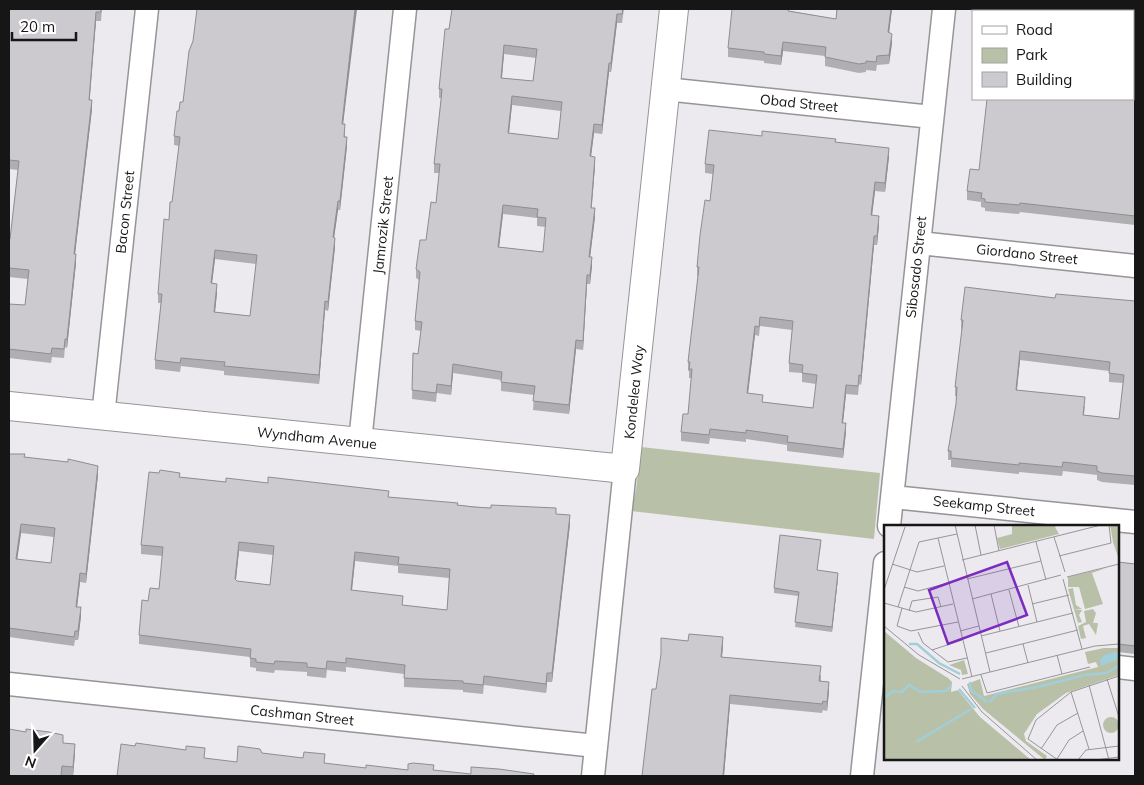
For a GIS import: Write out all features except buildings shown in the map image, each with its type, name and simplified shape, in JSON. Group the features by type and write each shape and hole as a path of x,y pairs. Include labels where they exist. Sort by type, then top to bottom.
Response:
{"street":[{"name":"Bacon Street","path":"103,416 147,9"},
{"name":"Jamrozik Street","path":"360,442 405,9"},
{"name":"Kondelea Way","path":"593,776 674,9"},
{"name":"Sibosado Street","path":"890,525 944,9"},
{"name":"Obad Street","path":"665,89 932,117"},
{"name":"Giordano Street","path":"919,243 1135,266"},
{"name":"Wyndham Avenue","path":"9,406 626,469"},
{"name":"Seekamp Street","path":"893,497 1057,520 1135,522"},
{"path":"862,776 884,572"},
{"path":"1119,667 1135,669"},
{"name":"Cashman Street","path":"9,684 596,746"}],"green space":[{"path":"641,447 880,473 874,539 631,511 636,490"}]}
